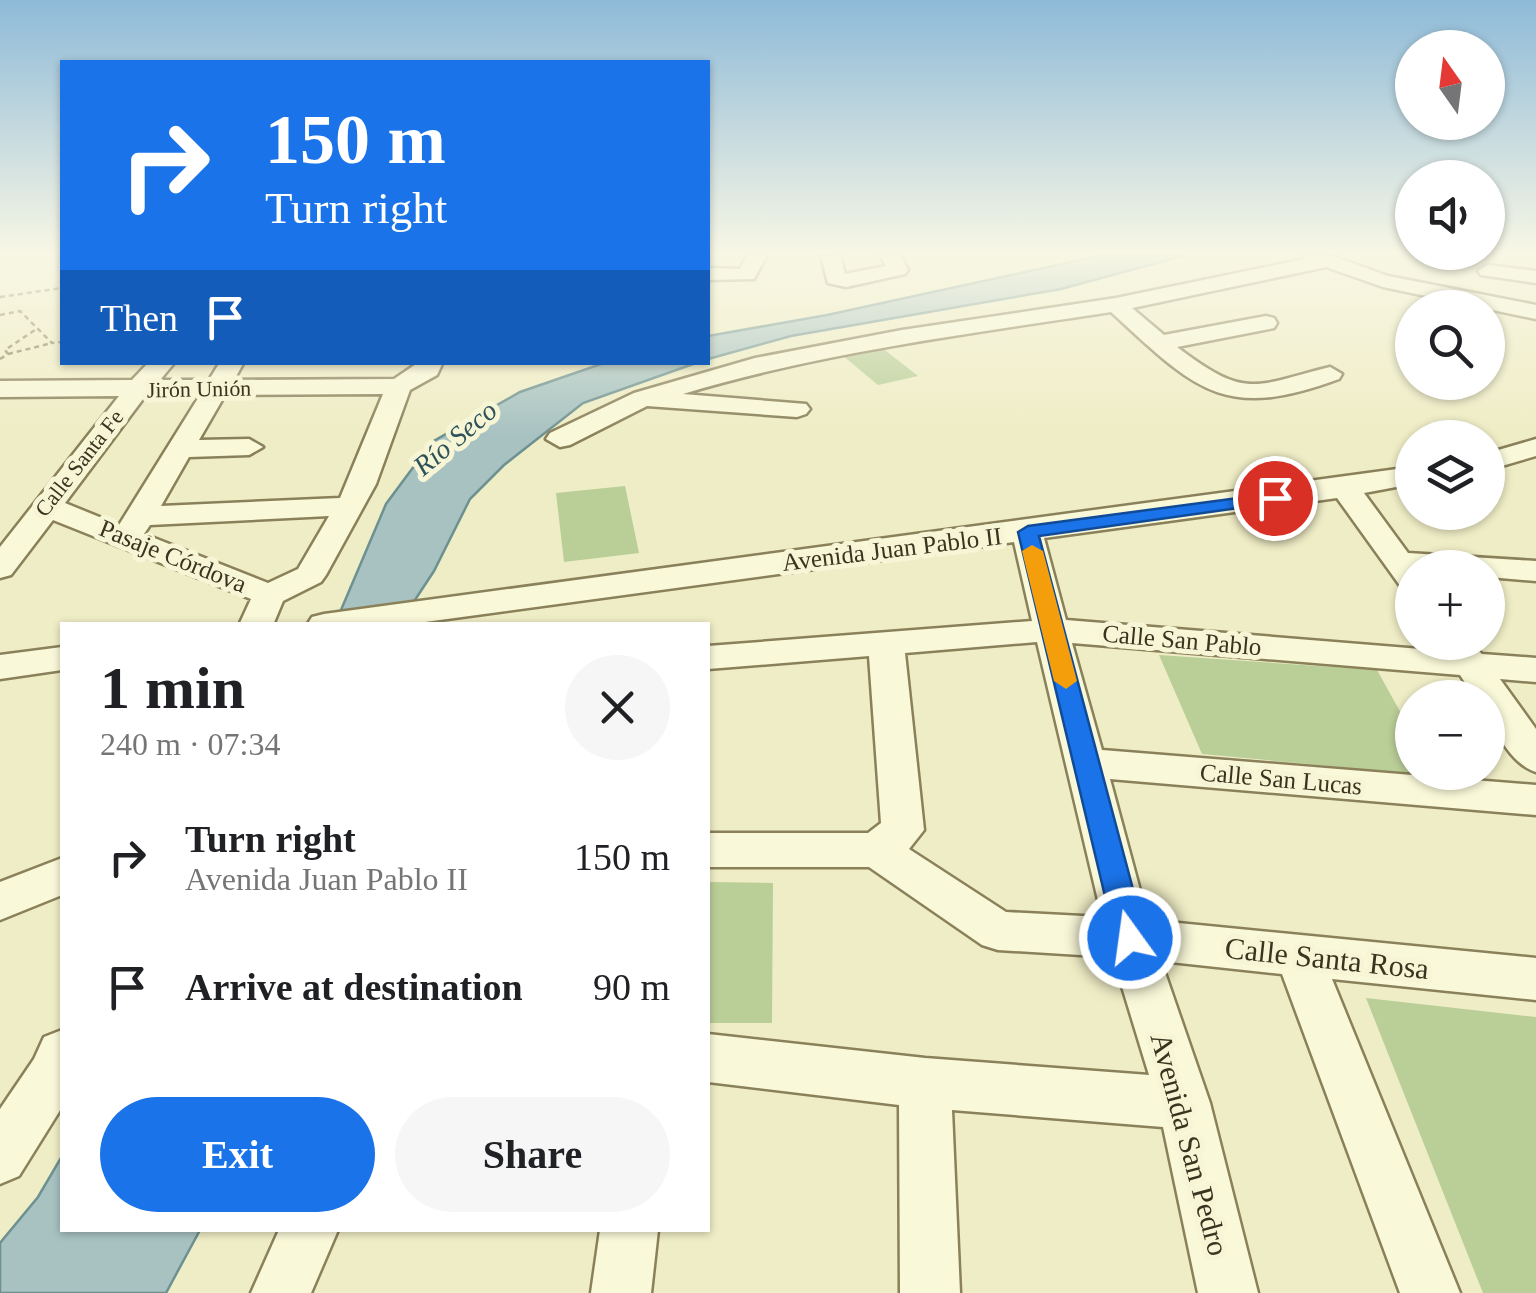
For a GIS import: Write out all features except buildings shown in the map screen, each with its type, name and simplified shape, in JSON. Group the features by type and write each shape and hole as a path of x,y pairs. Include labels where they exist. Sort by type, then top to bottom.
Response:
{"street":[{"path":"560,439 643,398 755,365 1047,315"},
{"path":"1128,315 1215,384 1239,392 1275,392 1330,374"},
{"path":"1160,343 1266,323"},
{"name":"Calle Santa Fe","path":"0,568 45,506 160,365"},
{"path":"134,526 230,365"},
{"path":"344,387 355,365"},
{"path":"269,595 310,575 350,506 399,386 430,365"},
{"name":"Jirón Unión","path":"0,389 399,386"},
{"path":"643,398 797,409"},
{"path":"180,450 249,447"},
{"path":"1512,456 1536,481"},
{"name":"Avenida Juan Pablo II","path":"359,622 452,614 1395,479"},
{"path":"1345,488 1395,556"},
{"name":"Pasaje Córdova","path":"45,506 134,526 269,595 257,622"},
{"path":"134,526 350,506"},
{"name":"Avenida San Pedro","path":"1028,532 1130,938 1184,1103 1228,1293"},
{"path":"1505,569 1536,571"},
{"name":"Calle San Pablo","path":"710,657 1052,630 1395,650"},
{"path":"710,850 877,850 902,830 886,643"},
{"path":"0,667 60,659"},
{"path":"1468,660 1536,758"},
{"name":"Calle San Pablo","path":"1491,660 1536,670"},
{"name":"Calle San Lucas","path":"1086,764 1536,800"},
{"name":"Calle Santa Rosa","path":"877,850 998,931 1130,938 1536,979"},
{"path":"0,902 60,877"},
{"path":"1299,955 1430,1293"},
{"path":"710,1058 924,1083 1184,1103"},
{"path":"0,1157 60,1059"},
{"path":"924,1083 930,1293"},
{"path":"280,1293 307,1232"},
{"path":"621,1293 629,1232"}],"path":[{"path":"24,315 52,343"},
{"path":"8,354 5,350 38,328"},
{"path":"0,359 60,342"}],"green space":[{"path":"881,347 918,376 878,385 842,355"},
{"path":"625,486 639,553 564,562 556,493"},
{"path":"1159,655 1377,670 1395,702 1395,772 1202,754"},
{"path":"710,882 773,883 772,1023 710,1023"},
{"path":"1366,998 1536,1017 1536,1293 1483,1293"}],"water":[{"path":"825,315 910,315 791,336 710,358 710,336"},
{"name":"Río Seco","path":"598,365 690,365 583,403 504,465 470,499 434,571 409,609 338,617 386,504 432,442 520,392"},
{"path":"60,1159 60,1232 199,1232 166,1293 0,1293 0,1243 38,1197"}],"slow traffic":[{"path":"1032,551 1066,681"}],"route":[{"path":"1130,938 1028,532 1275,498"}]}
